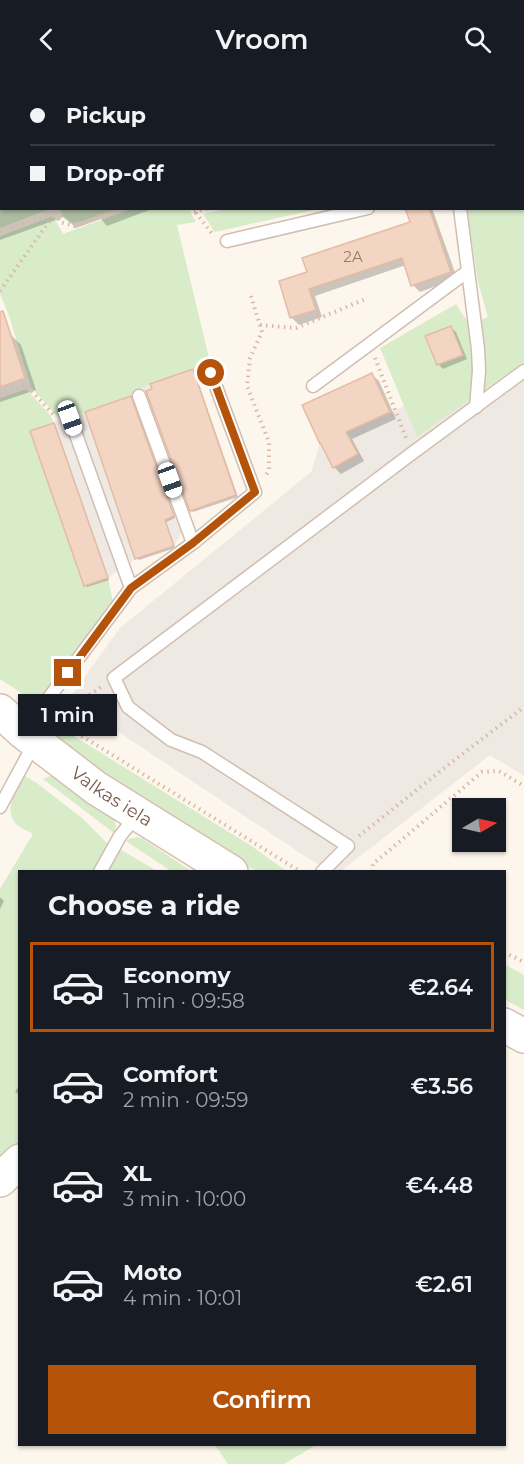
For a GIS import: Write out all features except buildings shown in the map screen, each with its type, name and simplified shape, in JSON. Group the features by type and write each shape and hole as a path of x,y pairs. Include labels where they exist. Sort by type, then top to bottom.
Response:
{"main road":[{"name":"Valkas iela","path":"28,726 96,788 228,870"},
{"path":"506,1026 524,1036"},
{"path":"0,1180 18,1163"}],"lane":[{"path":"227,241 359,210"},
{"path":"460,210 478,349 476,407"},
{"path":"313,386 468,271"},
{"path":"324,870 348,846 202,752 171,740 128,707 114,678 524,371"},
{"path":"0,807 28,726 131,588 193,543 255,492 211,373"},
{"path":"139,396 193,543"},
{"path":"70,418 131,588"},
{"path":"101,870 120,836 138,814"}],"path":[{"path":"54,211 60,222 75,226 115,210"},
{"path":"193,210 215,238 227,241"},
{"path":"0,232 54,211"},
{"path":"0,291 54,211"},
{"path":"251,296 262,332 250,358 248,386 269,442 268,470 255,492"},
{"path":"260,325 296,328 368,298"},
{"path":"370,344 411,454"},
{"path":"0,395 26,385 59,421 70,418"},
{"path":"28,726 114,678"},
{"path":"348,846 448,765 524,708"},
{"path":"28,726 297,870"},
{"path":"372,870 373,864 482,772 499,771 524,786"},
{"path":"506,952 524,962"}],"shaded area":[{"path":"524,341 524,776 490,755 342,870 328,870 69,699 120,628 311,472 320,444 390,413"},
{"path":"193,369 236,495 193,510 174,546 135,559 108,578 30,431 123,399 150,384"}],"green space":[{"path":"0,210 47,210 0,228"},
{"path":"61,210 112,210 83,221 72,223 64,219"},
{"path":"128,210 190,210 196,222 177,225 210,362 150,384 123,399 60,419 31,387 0,294 0,236 53,216 63,234"},
{"path":"220,210 314,210 215,232 203,214"},
{"path":"467,210 524,210 524,362 417,437 380,348 456,304 469,324 488,317 478,282"},
{"path":"26,389 50,415 54,423 108,578 114,606 48,693 35,702 0,679 0,398"},
{"path":"51,722 253,847 285,870 256,870 247,867 133,800 53,736"},
{"path":"24,775 82,818 108,844 106,853 96,870 18,870 18,1146 0,1164 0,889 33,834 16,824 12,818 11,806"},
{"path":"58,776 114,818 116,827 114,833 43,779"},
{"path":"137,837 143,839 190,870 170,870 126,841"},
{"path":"118,848 155,870 108,870"},
{"path":"506,965 524,975 524,1010 506,1000"},
{"path":"216,1446 314,1446 284,1464 228,1464"}],"route":[{"path":"68,673 131,588 193,543 255,492 211,373"}]}
